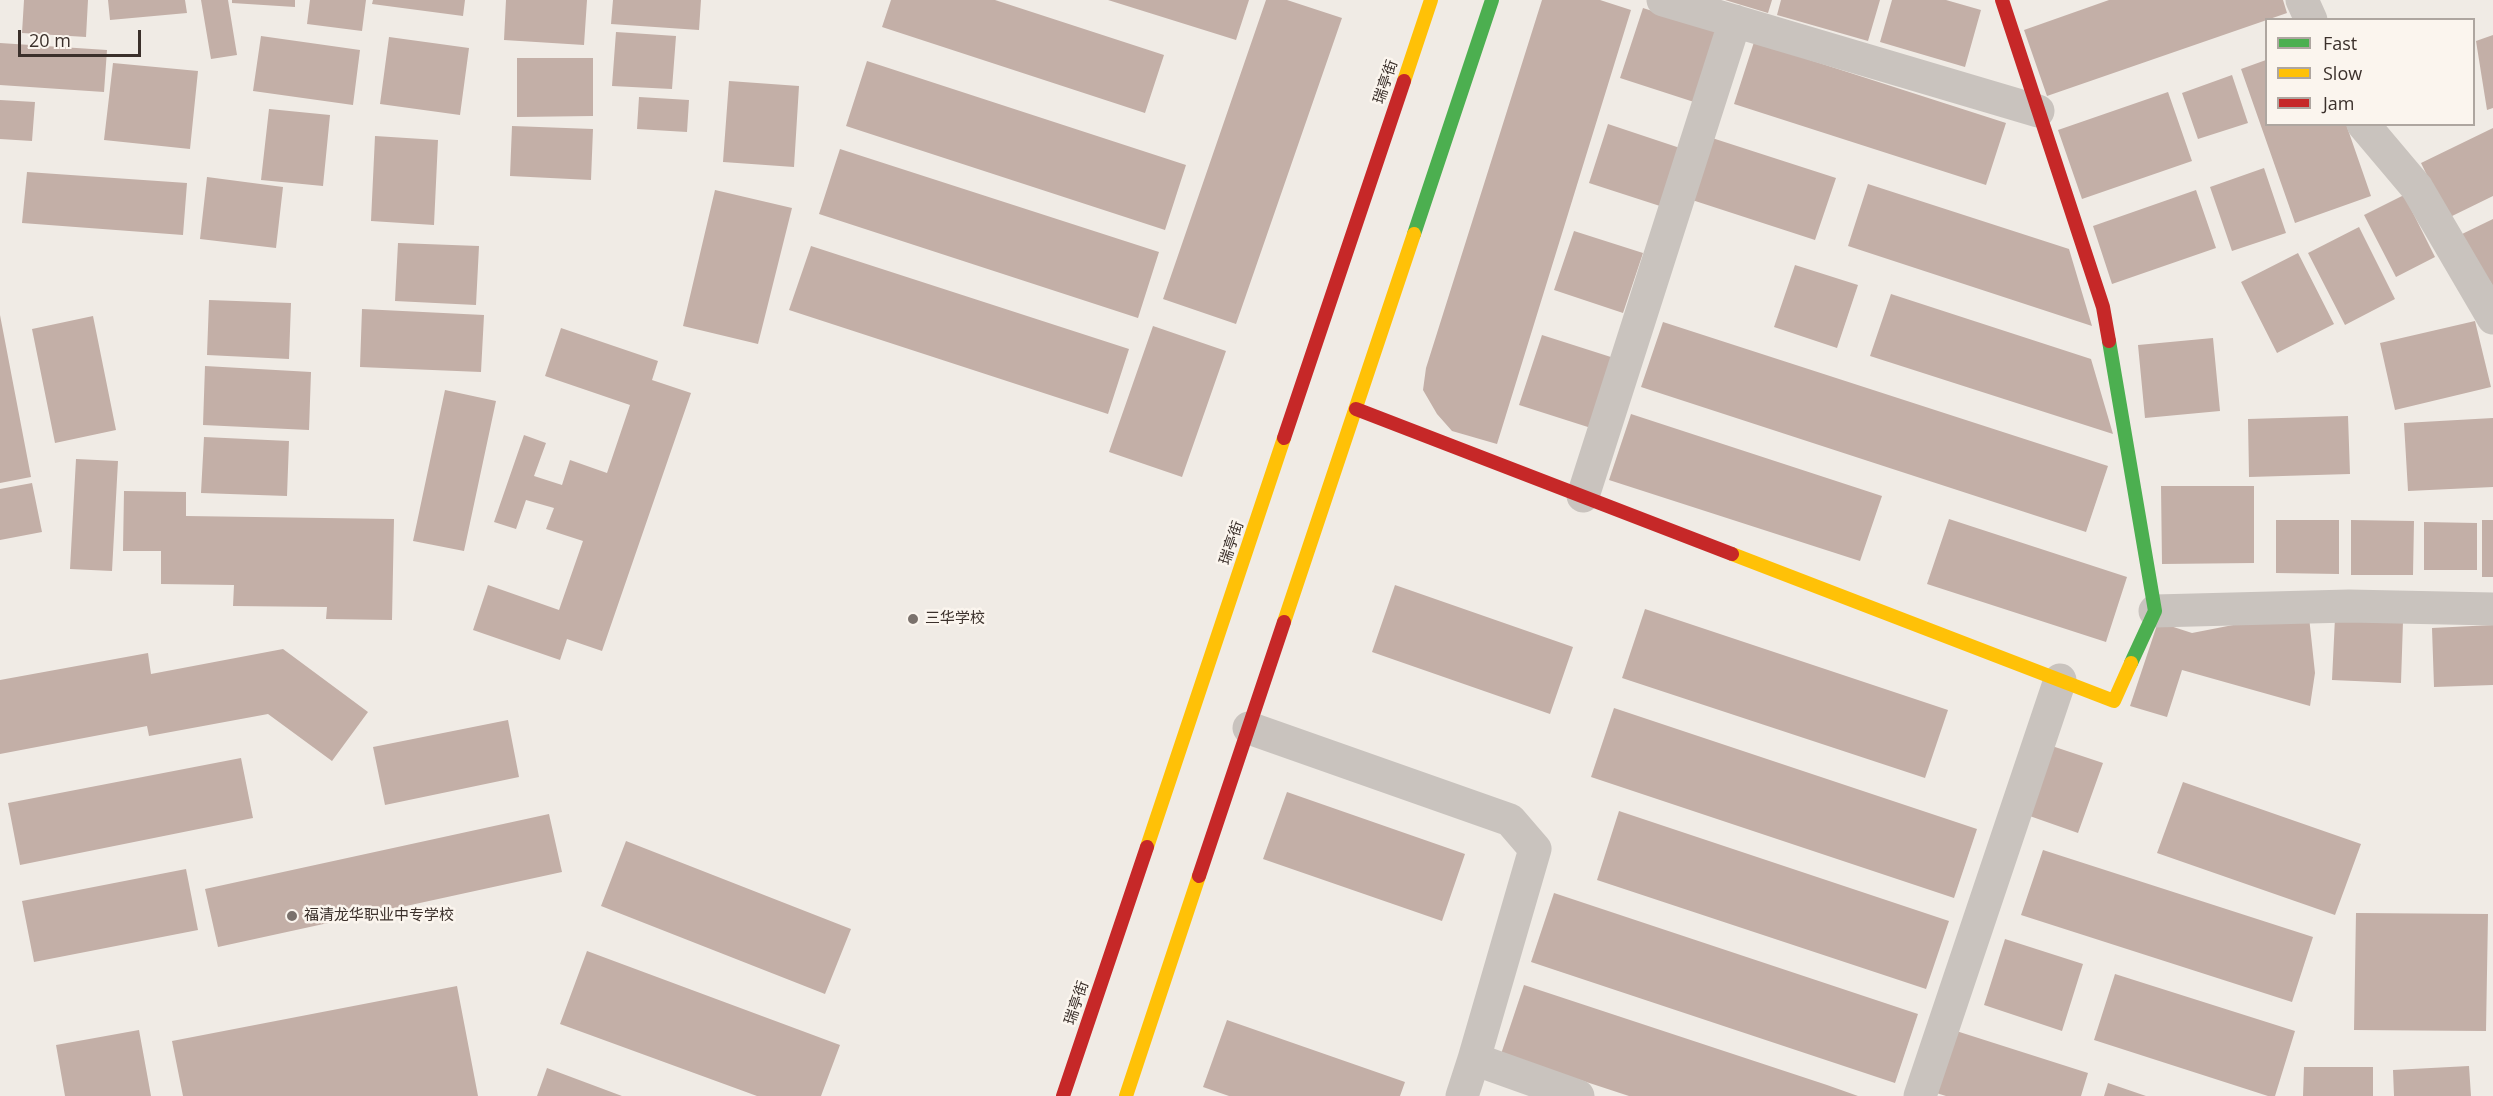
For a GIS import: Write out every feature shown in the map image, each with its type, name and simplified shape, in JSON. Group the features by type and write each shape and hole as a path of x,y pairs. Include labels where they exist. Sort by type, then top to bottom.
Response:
{"main road":[{"name":"瑞亭街","path":"1063,1096 1431,0"},
{"path":"1126,1096 1492,0"},
{"path":"1356,409 2114,700 2155,611 2103,307 2002,0"}],"street":[{"path":"1663,0 2038,111"},
{"path":"2302,0 2310,18"},
{"path":"1583,496 1735,21"},
{"path":"2365,126 2418,188 2493,318"},
{"path":"2155,611 2349,606 2493,609"},
{"path":"1920,1096 2060,680"},
{"path":"1249,728 1510,820 1535,849 1462,1096"},
{"path":"1474,1059 1578,1096"}],"building":[{"path":"24,0 88,0 86,37 22,33"},
{"path":"108,0 185,0 187,13 110,20"},
{"path":"201,0 228,0 237,55 211,59"},
{"path":"232,0 295,0 295,7 232,3"},
{"path":"310,0 366,0 362,31 307,24"},
{"path":"373,0 465,0 463,16 372,4"},
{"path":"506,0 587,0 584,45 504,40"},
{"path":"613,0 701,0 699,30 611,24"},
{"path":"891,0 995,0 1164,55 1145,113 882,27"},
{"path":"1108,0 1249,0 1236,40"},
{"path":"1266,0 1287,0 1342,18 1236,324 1163,299"},
{"path":"1542,0 1600,0 1631,10 1497,444 1452,431 1437,414 1423,390 1426,368"},
{"path":"1725,0 1772,0 1768,13"},
{"path":"1781,0 1880,0 1868,41 1777,15"},
{"path":"1892,0 1946,0 1981,10 1965,67 1880,42"},
{"path":"2109,0 2283,0 2287,13 2265,18 2265,21 2047,96 2024,30"},
{"path":"1643,8 1717,32 1694,102 1620,78"},
{"path":"616,32 676,36 672,89 612,86"},
{"path":"2493,35 2493,108 2487,110 2476,41"},
{"path":"261,36 360,50 353,105 253,91"},
{"path":"389,37 469,48 460,115 380,104"},
{"path":"1754,42 2006,123 1986,185 1734,104"},
{"path":"0,43 107,50 104,92 0,85"},
{"path":"517,58 593,58 593,116 517,117"},
{"path":"2265,60 2265,126 2347,126 2371,196 2295,223 2241,69"},
{"path":"867,61 1186,165 1165,230 846,126"},
{"path":"113,63 198,71 190,149 104,140"},
{"path":"2232,75 2248,123 2198,139 2182,93"},
{"path":"729,81 799,86 794,167 723,162"},
{"path":"2168,92 2192,161 2082,199 2058,130"},
{"path":"639,97 689,100 687,132 637,129"},
{"path":"0,100 35,102 32,141 0,139"},
{"path":"269,109 330,115 323,186 261,180"},
{"path":"1608,124 1680,148 1660,206 1589,183"},
{"path":"512,126 593,129 591,180 510,176"},
{"path":"2493,128 2493,196 2448,218 2421,163"},
{"path":"375,136 438,140 434,225 371,221"},
{"path":"1709,137 1836,178 1815,240 1689,199"},
{"path":"840,149 1159,252 1138,318 819,214"},
{"path":"2264,168 2286,233 2232,251 2210,187"},
{"path":"27,172 187,183 183,235 22,223"},
{"path":"207,177 283,187 276,248 200,239"},
{"path":"1868,184 2069,249 2092,326 1848,246"},
{"path":"715,190 792,208 758,344 683,326"},
{"path":"2196,190 2216,248 2112,284 2093,226"},
{"path":"2404,195 2435,257 2396,277 2364,215"},
{"path":"2493,219 2493,286 2460,235"},
{"path":"2359,227 2395,299 2345,325 2308,253"},
{"path":"1574,231 1643,253 1623,313 1554,290"},
{"path":"398,243 479,246 476,305 395,301"},
{"path":"811,246 1129,349 1108,414 789,310"},
{"path":"2298,253 2334,324 2277,353 2241,282"},
{"path":"1795,265 1858,285 1837,348 1774,327"},
{"path":"1891,294 2091,359 2113,434 1870,356"},
{"path":"209,300 291,303 289,359 207,355"},
{"path":"362,309 484,315 481,372 360,367"},
{"path":"0,315 31,477 0,483"},
{"path":"93,316 116,430 55,443 32,329"},
{"path":"2475,321 2491,387 2395,410 2380,343"},
{"path":"1663,322 2108,466 2086,532 1641,387"},
{"path":"1153,326 1226,351 1182,477 1109,452"},
{"path":"561,328 658,361 652,380 691,393 602,651 567,639 560,660 473,630 488,585 559,610 583,541 546,529 554,508 526,500 516,529 494,522 524,435 546,443 534,476 562,485 570,460 607,473 630,405 545,376"},
{"path":"1542,335 1614,358 1591,428 1519,405"},
{"path":"2213,338 2220,411 2145,418 2138,345"},
{"path":"205,366 311,372 309,430 203,425"},
{"path":"445,390 496,401 464,551 413,541"},
{"path":"1631,414 1882,496 1860,561 1609,480"},
{"path":"2348,416 2350,474 2249,477 2248,419"},
{"path":"2493,418 2493,487 2408,491 2404,423"},
{"path":"204,437 289,441 287,496 201,493"},
{"path":"76,459 118,461 112,571 70,569"},
{"path":"32,483 42,532 0,540 0,489"},
{"path":"2161,486 2254,486 2254,563 2162,564"},
{"path":"124,491 186,492 186,516 394,519 392,620 326,619 327,607 233,606 234,585 161,584 161,551 123,551"},
{"path":"1949,519 2127,577 2106,642 1927,584"},
{"path":"2276,520 2339,520 2339,574 2276,573"},
{"path":"2351,520 2414,521 2413,575 2351,575"},
{"path":"2482,520 2493,520 2493,577 2482,577"},
{"path":"2424,522 2477,523 2477,570 2424,570"},
{"path":"1395,585 1573,647 1550,714 1372,652"},
{"path":"1645,609 1948,710 1925,778 1622,678"},
{"path":"2309,617 2315,673 2310,706 2182,670 2167,717 2130,706 2158,622 2192,633 2269,618"},
{"path":"2335,618 2403,621 2401,683 2332,680"},
{"path":"2493,625 2493,685 2434,687 2432,628"},
{"path":"283,649 368,712 332,761 268,714 149,736 147,726 0,754 0,680 148,653 151,674"},
{"path":"1614,708 1977,829 1954,898 1591,777"},
{"path":"508,720 519,777 385,805 373,747"},
{"path":"2049,745 2103,763 2078,833 2024,814"},
{"path":"241,758 253,818 20,865 8,803"},
{"path":"2183,782 2361,844 2335,915 2157,853"},
{"path":"1287,792 1465,854 1442,921 1263,859"},
{"path":"1619,811 1949,921 1926,989 1597,880"},
{"path":"549,814 562,872 218,947 205,889"},
{"path":"626,841 851,929 825,994 601,906"},
{"path":"2043,850 2313,937 2292,1002 2021,915"},
{"path":"186,869 198,930 34,962 22,901"},
{"path":"1554,893 1918,1014 1895,1083 1531,962"},
{"path":"2356,913 2488,914 2486,1031 2354,1030"},
{"path":"2005,939 2083,964 2062,1031 1984,1005"},
{"path":"587,951 840,1045 821,1096 757,1096 560,1024"},
{"path":"2115,974 2295,1031 2275,1096 2268,1096 2094,1040"},
{"path":"1524,985 1858,1096 1629,1096 1501,1054"},
{"path":"457,986 478,1096 183,1096 172,1041"},
{"path":"1227,1020 1405,1082 1400,1096 1229,1096 1203,1087"},
{"path":"1950,1029 2088,1073 2081,1096 1946,1096 1930,1091"},
{"path":"139,1030 151,1096 65,1096 56,1045"},
{"path":"2469,1066 2471,1096 2394,1096 2393,1070"},
{"path":"2304,1067 2373,1067 2373,1096 2303,1096"},
{"path":"547,1068 622,1096 537,1096"},
{"path":"2108,1083 2146,1096 2104,1096"}],"traffic: fast":[{"path":"1414,234 1492,0"},
{"path":"2109,341 2155,611 2131,663"}],"traffic: slow":[{"path":"1404,81 1431,0"},
{"path":"1284,622 1414,234"},
{"path":"1147,847 1284,438"},
{"path":"1732,554 2114,701 2131,663"},
{"path":"1126,1096 1199,876"}],"traffic: jam":[{"path":"2002,0 2103,307 2109,341"},
{"path":"1284,438 1404,81"},
{"path":"1356,409 1732,554"},
{"path":"1199,876 1284,622"},
{"path":"1063,1096 1147,847"}],"place":[{"name":"三华学校","path":"913,619"},
{"name":"福清龙华职业中专学校","path":"292,916"}]}
